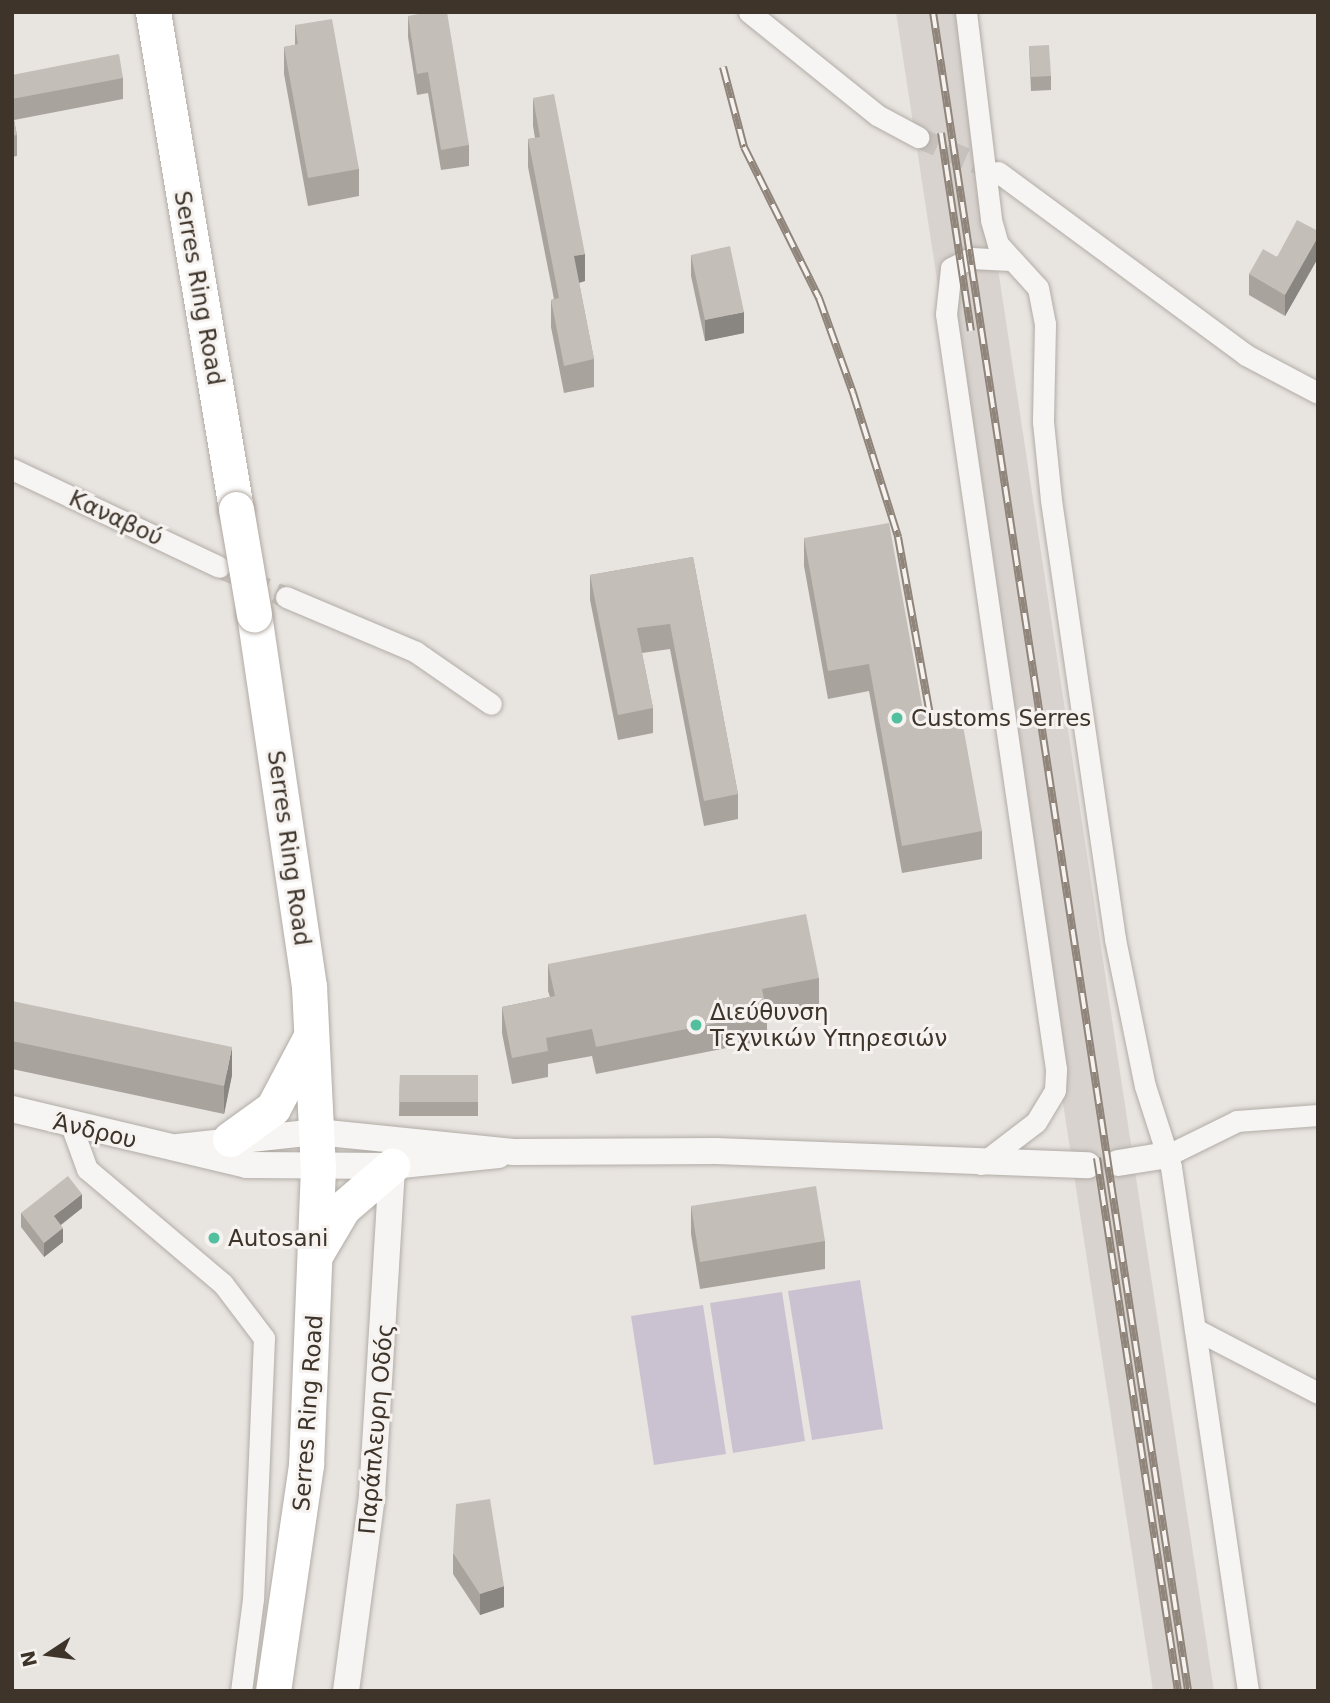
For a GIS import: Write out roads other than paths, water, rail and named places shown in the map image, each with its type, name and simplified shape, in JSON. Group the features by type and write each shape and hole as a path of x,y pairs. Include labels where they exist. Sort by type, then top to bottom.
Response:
{"main road":[{"name":"Serres Ring Road","path":"153,12 254,614 312,1032 318,1167 317,1252 304,1491 273,1691"},
{"path":"230,1139 273,1108 312,1032"},
{"path":"317,1252 343,1208 392,1166"}],"street":[{"path":"749,12 877,115 918,136"},
{"path":"966,12 985,190 998,244 1038,288 1045,324 1043,422 1051,500 1113,927 1145,1086 1168,1155 1248,1691"},
{"path":"998,172 1246,355 1318,393"},
{"path":"981,1164 1036,1122 1055,1090 1056,1069 946,314 947,279 960,260 1010,260"},
{"name":"Καναβού","path":"12,469 219,567"},
{"path":"286,597 416,652 491,705"},
{"name":"Άνδρου","path":"12,1109 72,1128 178,1147"},
{"path":"1118,1163 1168,1155 1237,1121 1318,1115"},
{"path":"72,1128 87,1169 223,1284 264,1338 253,1599 241,1691"},
{"path":"178,1147 230,1139 317,1132 513,1152 716,1151 981,1164 1088,1165"},
{"path":"178,1147 247,1165 318,1167 392,1166 513,1152"},
{"name":"Παράπλευρη Οδός","path":"346,1691 372,1494 392,1166"},
{"path":"1195,1329 1318,1392"}],"tunnel":[{"path":"918,137 998,172"},
{"path":"219,567 286,597"}],"railway":[{"path":"933,12 1188,1691"},
{"path":"723,67 744,147 819,298 853,393 898,537 932,726"},
{"path":"941,133 971,331"},
{"path":"1097,1158 1178,1691"}],"place":[{"name":"Customs Serres","path":"897,718"},
{"name":"Διεύθυνση Τεχνικών Υπηρεσιών","path":"696,1025"},
{"name":"Autosani","path":"214,1238"}]}
